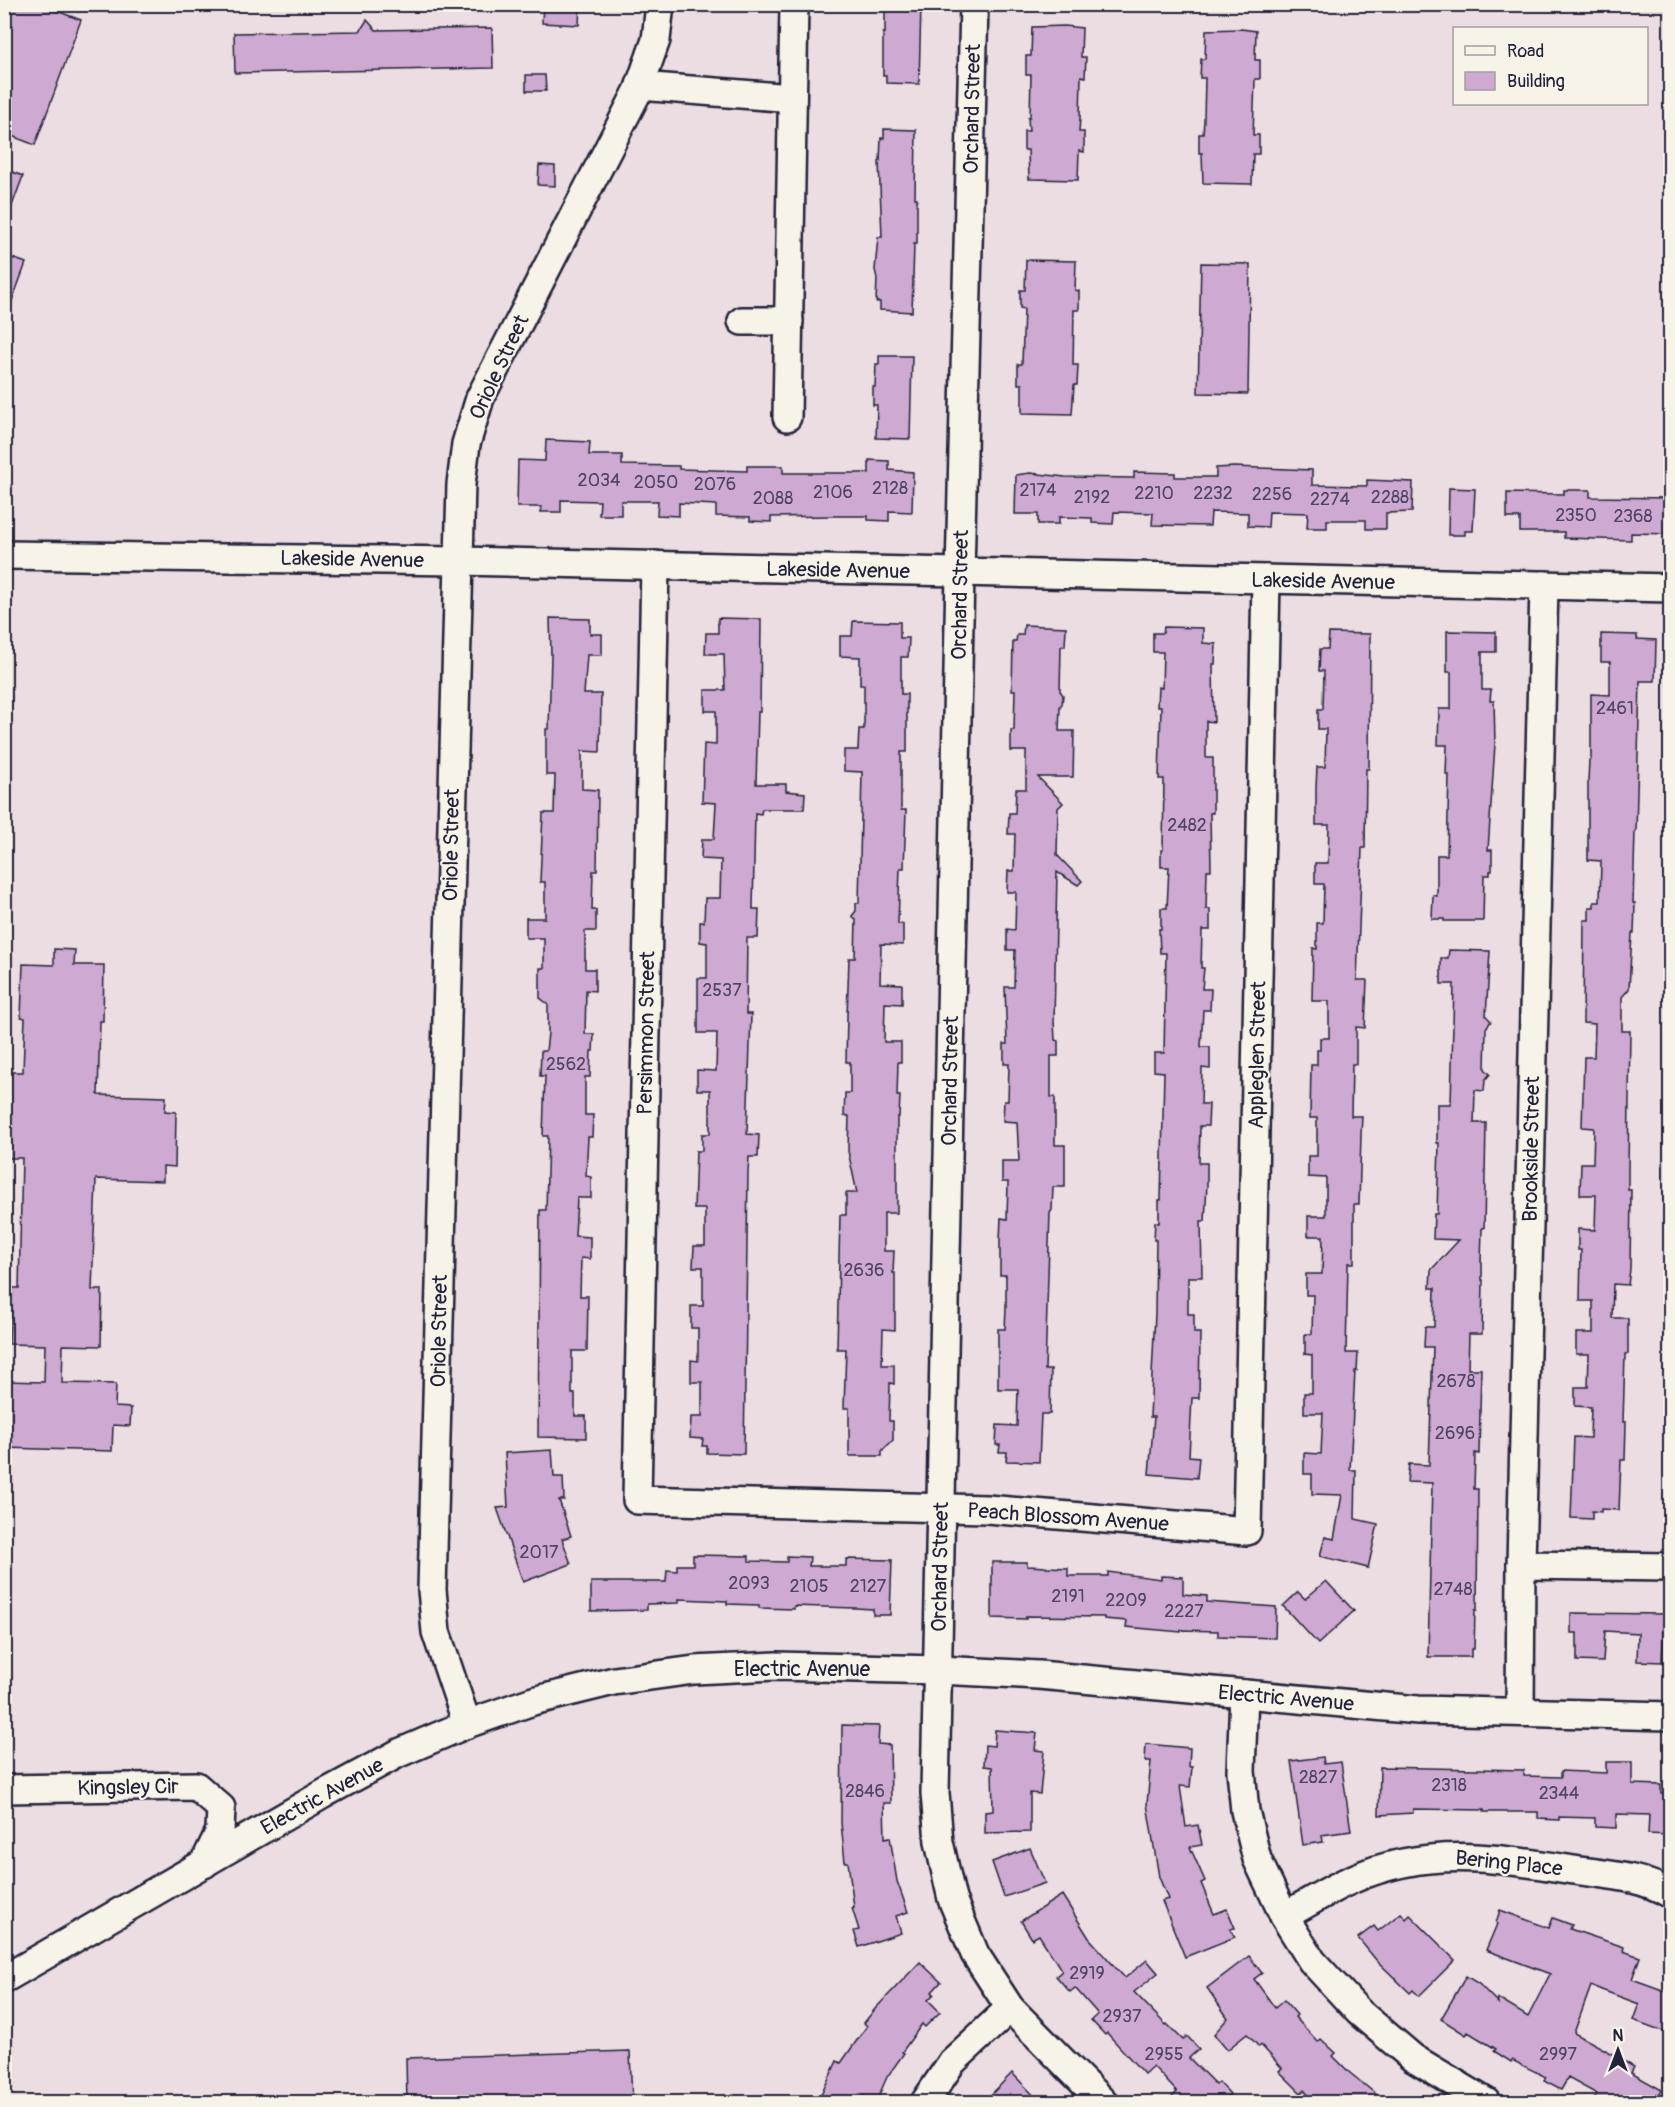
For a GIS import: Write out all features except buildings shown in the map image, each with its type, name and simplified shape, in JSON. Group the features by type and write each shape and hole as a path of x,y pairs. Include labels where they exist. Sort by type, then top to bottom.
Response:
{"street":[{"name":"Oriole Street","path":"466,1724 436,1632 432,1590 462,474 466,444 480,398 640,86 656,40 660,4"},
{"path":"787,417 794,4"},
{"name":"Orchard Street","path":"974,4 935,1793 939,1842 952,1899 975,1954 1010,2008 1103,2103"},
{"path":"640,86 792,98"},
{"path":"742,321 789,321"},
{"name":"Lakeside Avenue","path":"4,555 459,561 1671,588"},
{"name":"Persimmon Street","path":"637,1500 655,565"},
{"name":"Appleglen Street","path":"1247,1531 1266,579"},
{"name":"Brookside Street","path":"1520,1712 1521,1565 1544,585"},
{"name":"Peach Blossom Avenue","path":"637,1500 1032,1512 1247,1531"},
{"path":"1521,1565 1671,1567"},
{"name":"Electric Avenue","path":"4,1979 327,1792 399,1753 466,1724 533,1701 614,1681 694,1670 776,1666 938,1670 1039,1675 1418,1710 1671,1716"},
{"path":"1244,1694 1241,1771 1245,1811 1257,1859 1284,1916 1312,1961 1359,2012 1413,2058 1486,2103"},
{"name":"Kingsley Cir","path":"4,1789 196,1786 220,1808 220,1831 204,1864"},
{"name":"Bering Place","path":"1284,1916 1352,1879 1395,1864 1445,1857 1497,1858 1638,1880 1671,1894"},
{"path":"925,2103 952,2062 1010,2008"}]}
